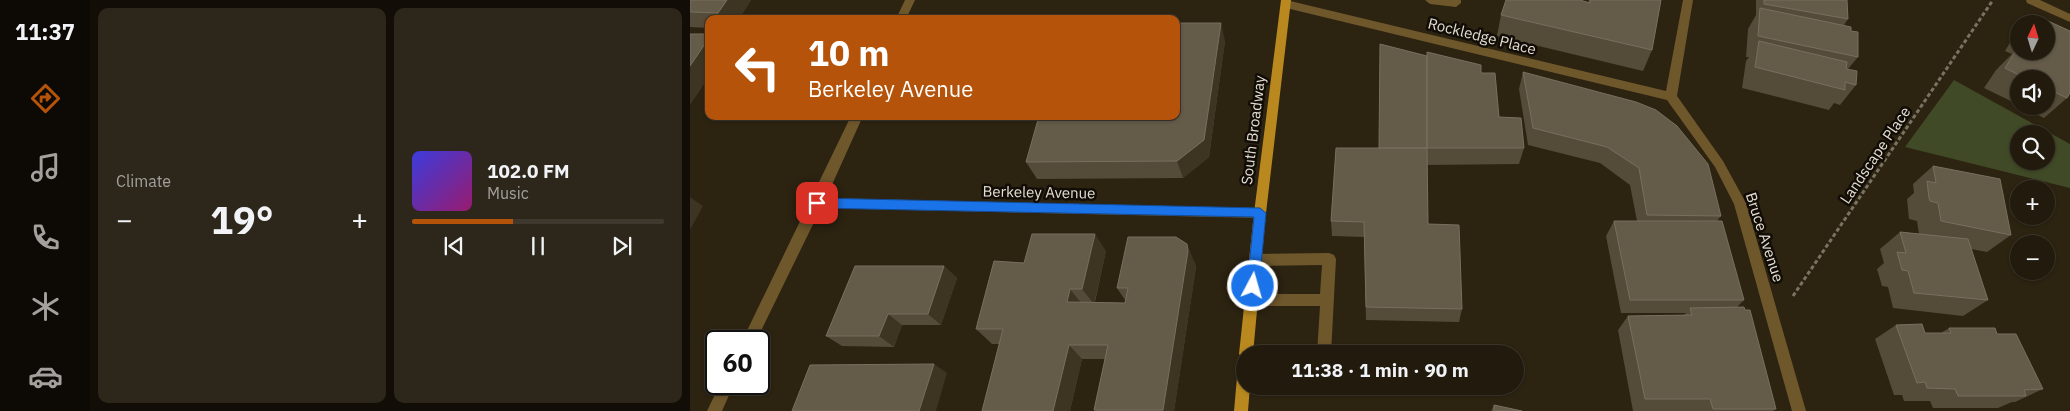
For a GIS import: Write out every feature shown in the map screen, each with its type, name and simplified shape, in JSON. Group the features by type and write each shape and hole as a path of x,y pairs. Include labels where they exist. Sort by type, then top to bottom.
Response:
{"main road":[{"name":"South Broadway","path":"1247,345 1260,213 1286,2"},
{"path":"1241,411 1242,395"}],"street":[{"path":"903,15 910,0"},
{"path":"1430,0 1456,4 1456,0"},
{"path":"1670,97 1688,0"},
{"path":"2031,0 2070,18"},
{"name":"Rockledge Place","path":"1286,2 1670,97"},
{"name":"Bruce Avenue","path":"1670,97 1720,164 1740,204 1799,411"},
{"path":"754,330 817,203 854,120"},
{"name":"Berkeley Avenue","path":"817,203 1260,213"},
{"path":"1256,260 1329,259 1324,345"},
{"path":"1252,300 1327,300"},
{"path":"714,411 722,395"}],"path":[{"name":"Landscape Place","path":"1775,323 1993,0"}],"green space":[{"path":"1954,80 2010,111 2010,115 2017,115 2036,125 2010,125 2010,170 2055,170 2055,136 2070,144 2070,188 2055,184 2055,180 2038,180 1905,147"}],"building":[{"path":"690,0 727,0 718,13 690,12"},
{"path":"1506,0 1580,0 1590,3 1590,0 1661,0 1652,50 1501,15"},
{"path":"1764,0 1847,0 1848,19 1764,4"},
{"path":"1760,8 1851,27 1851,31 1858,32 1858,57 1758,36"},
{"path":"1180,23 1221,23 1204,140 1177,161 1026,162 1038,120 1180,120"},
{"path":"2055,24 2070,31 2070,93 2067,98 2055,92 2055,70 2010,70 2005,68 2010,60 2055,60"},
{"path":"690,34 705,34 705,44 690,66"},
{"path":"1759,41 1847,62 1846,69 1857,71 1856,85 1845,82 1845,90 1755,67"},
{"path":"1380,44 1427,56 1427,148 1379,148"},
{"path":"1427,52 1481,65 1481,73 1495,73 1499,117 1521,118 1524,148 1427,148"},
{"path":"1523,72 1636,102 1656,110 1677,126 1708,164 1721,216 1647,215 1639,168 1607,147 1533,128"},
{"path":"1336,148 1427,148 1428,224 1459,225 1462,309 1366,307 1364,222 1331,221"},
{"path":"1933,166 2000,179 2011,235 1941,221 1938,203 1930,201 1927,181 1936,183"},
{"path":"1614,221 1722,221 1744,300 1630,300"},
{"path":"1900,232 1968,239 1988,300 1914,293 1908,271 1902,270 1897,252 1906,253"},
{"path":"1032,234 1095,234 1082,289 1070,289 1067,302 1125,303 1128,288 1117,288 1128,237 1176,237 1187,244 1188,251 1163,410 1094,410 1108,345 1069,345 1053,411 982,411 1003,329 976,329 994,261 1024,263"},
{"path":"855,266 944,266 928,314 888,314 879,336 826,336"},
{"path":"1744,307 1745,310 1750,310 1776,409 1713,409 1710,399 1645,399 1628,316 1692,315 1690,308"},
{"path":"1922,324 1925,333 1951,333 1949,328 1995,328 1997,334 2016,334 2043,389 2024,390 2026,396 1958,396 1955,389 1927,388 1925,382 1917,383 1896,325"},
{"path":"934,364 919,411 792,411 810,365"},
{"path":"1494,405 1522,411 1494,411"}],"route":[{"path":"817,203 1260,213 1253,286"}]}
